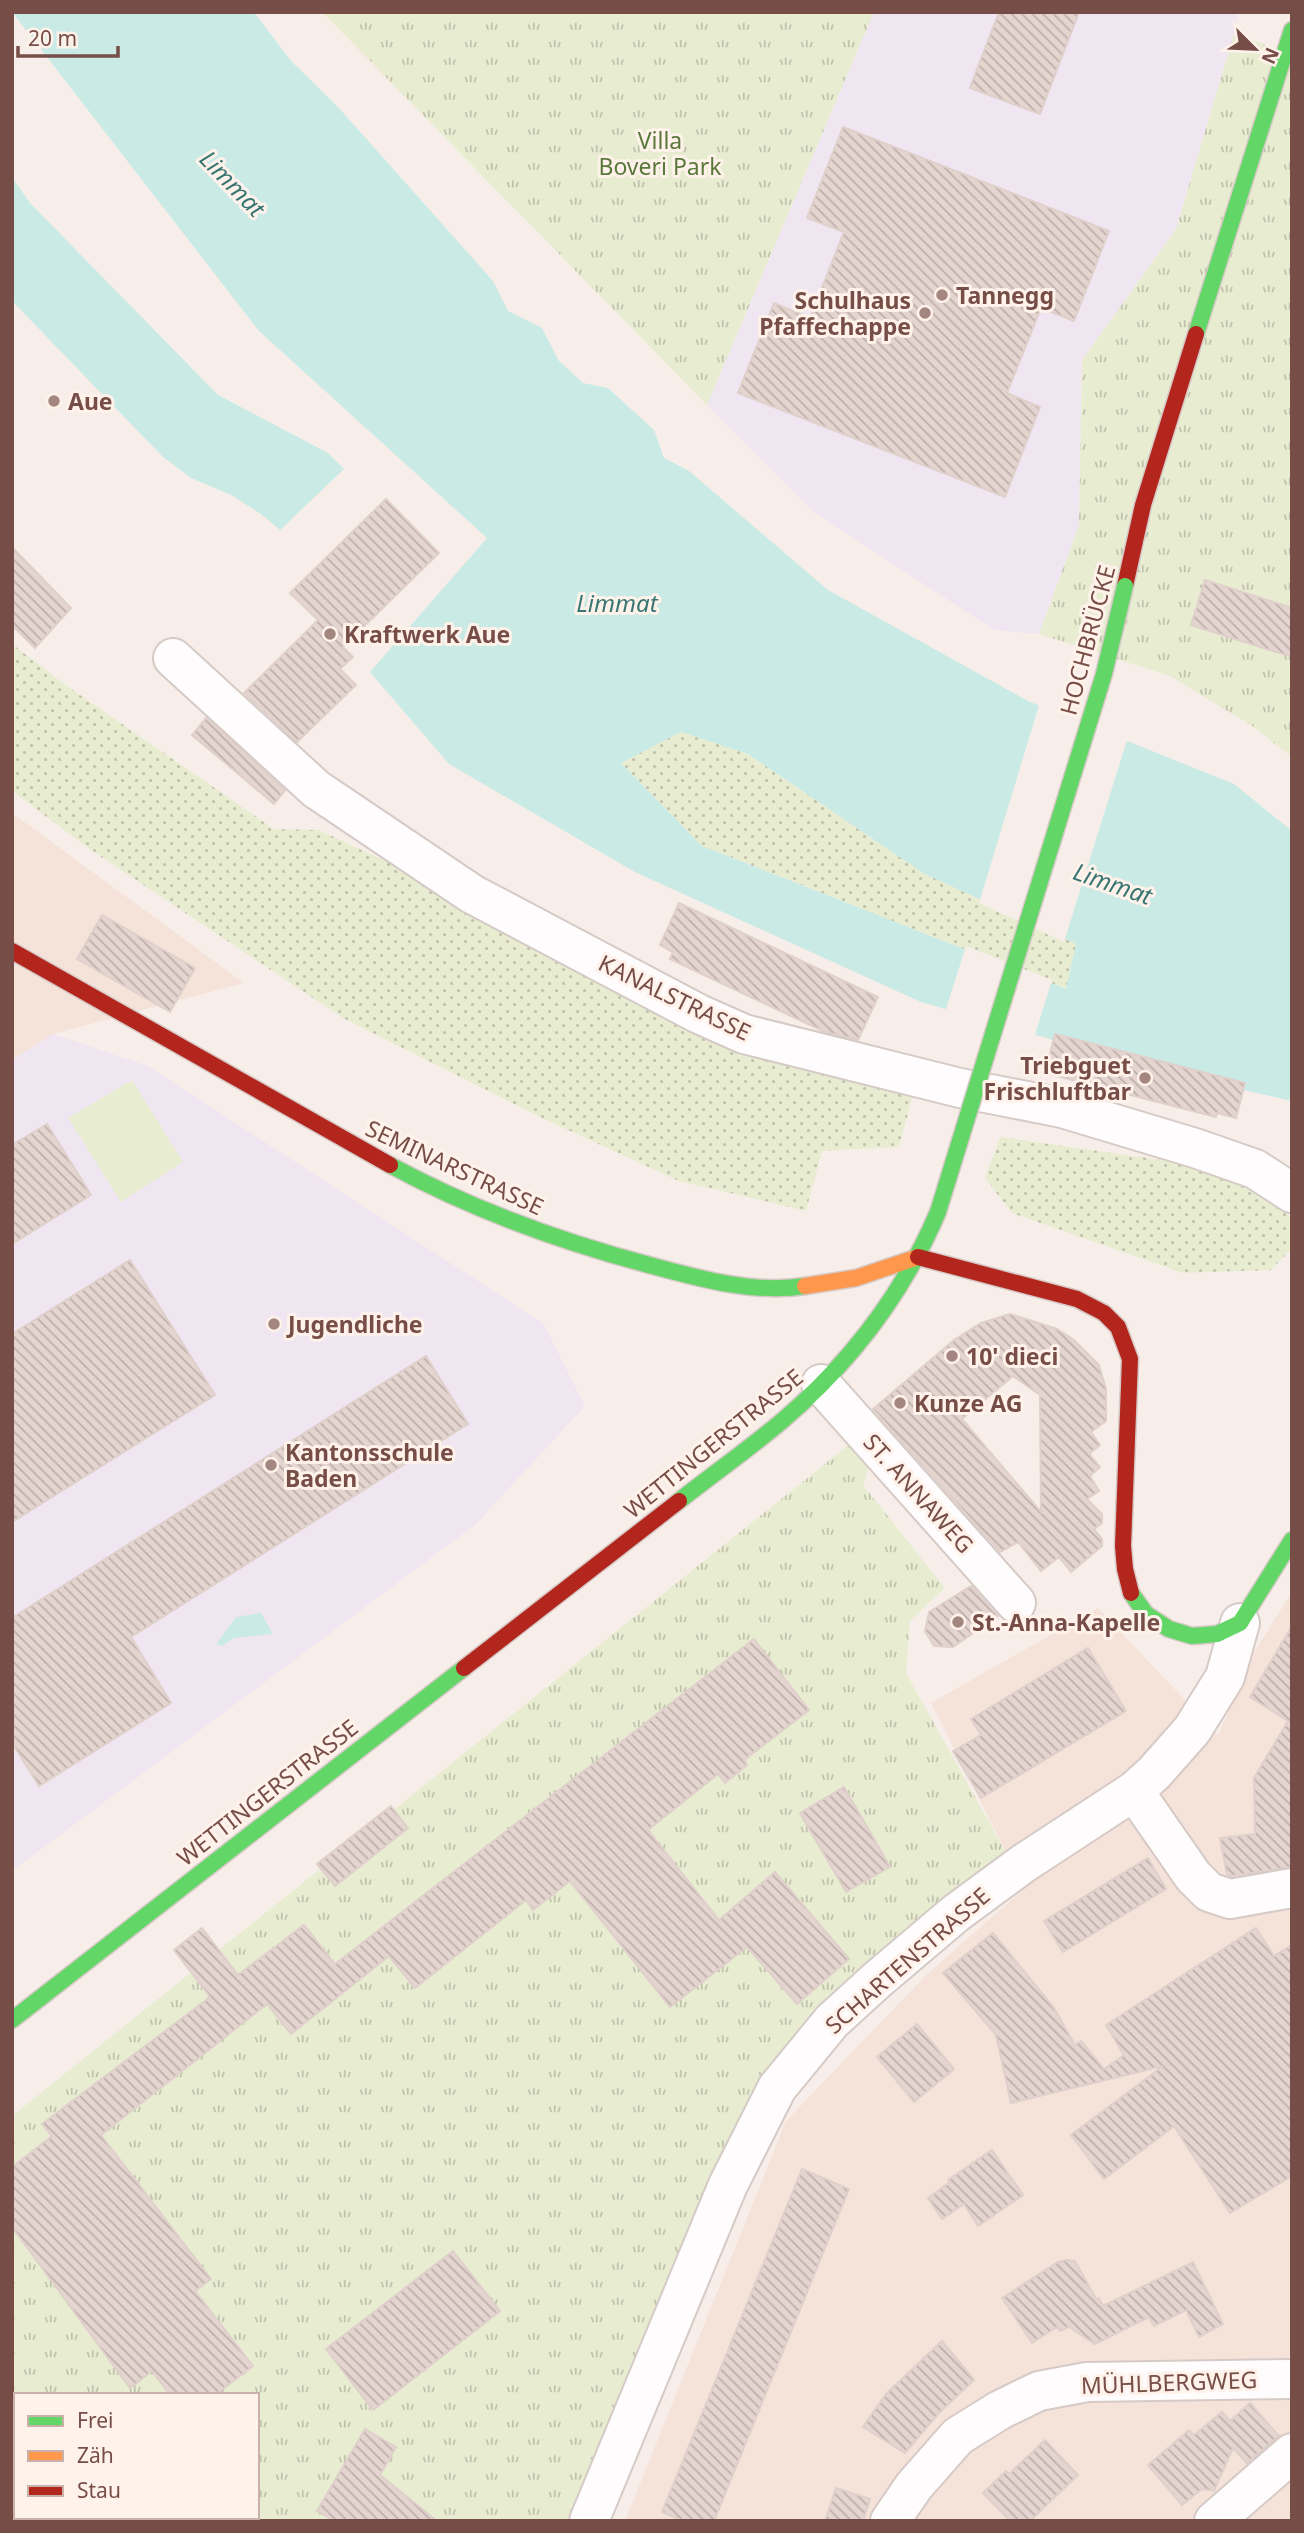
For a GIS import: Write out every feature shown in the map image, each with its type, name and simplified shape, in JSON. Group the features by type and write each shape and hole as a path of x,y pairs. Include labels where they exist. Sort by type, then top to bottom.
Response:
{"main road":[{"name":"HOCHBRÜCKE","path":"918,1257 937,1212 1104,674 1143,505 1292,30"},
{"name":"SEMINARSTRASSE","path":"12,951 354,1146 421,1182 517,1225 614,1256 704,1280 764,1287 799,1287 856,1278 918,1257"},
{"name":"WETTINGERSTRASSE","path":"12,2020 788,1417 872,1327 918,1257"},
{"path":"918,1257 1049,1291 1098,1310 1111,1321 1126,1342 1130,1359 1124,1564 1134,1600 1153,1620 1179,1634 1196,1638 1219,1636 1240,1623 1292,1540"}],"street":[{"name":"KANALSTRASSE","path":"173,658 316,789 472,894 699,1014 744,1034 960,1088 1062,1108 1195,1148 1255,1169 1292,1193"},
{"name":"ST. ANNAWEG","path":"821,1384 1016,1603"},
{"name":"SCHARTENSTRASSE","path":"589,2521 728,2185 777,2088 841,2012 956,1913 1024,1863 1134,1791 1172,1755 1199,1720 1225,1677 1240,1623"},
{"path":"1134,1791 1193,1876 1209,1892 1230,1899 1292,1888"},
{"name":"MÜHLBERGWEG","path":"890,2521 914,2486 958,2436 1000,2410 1039,2391 1087,2382 1292,2379"},
{"path":"1214,2521 1292,2453"}],"shaded area":[{"name":"Tannegg","path":"874,12 1238,12 1234,34 1176,229 1082,360 1079,525 1039,634 994,630 815,513 707,405"},
{"path":"12,813 244,983 53,1034 12,1060"},
{"name":"Kantonsschule Baden","path":"53,1034 148,1066 544,1324 585,1406 475,1525 12,1871 12,1060"},
{"path":"1292,1592 1292,2521 625,2521 786,2121 925,1976 1019,1893 1007,1854 931,1703 1098,1608 1218,1735 1255,1651"}],"green space":[{"name":"Villa Boveri Park","path":"322,12 874,12 707,405"},
{"path":"1234,34 1292,54 1292,757 1252,726 1170,676 1039,634 1079,525 1082,360 1176,229"},
{"path":"12,644 67,686 274,829 319,830 523,925 733,1014 921,1066 899,1147 822,1151 806,1211 679,1181 542,1118 343,1018 91,850 12,791"},
{"path":"681,732 748,754 923,873 1077,944 1066,989 702,846 620,763"},
{"path":"132,1080 183,1162 121,1202 68,1118"},
{"path":"1000,1137 1204,1166 1270,1198 1292,1218 1292,1248 1271,1270 1183,1273 1012,1213 985,1178"},
{"path":"851,1443 869,1465 863,1485 945,1588 910,1621 906,1673 1007,1854 862,1969 744,2109 570,2521 12,2521 12,2116"}],"water":[{"name":"Limmat","path":"12,12 254,12 291,61 337,106 493,281 508,311 542,328 559,361 583,383 608,388 654,430 664,458 689,471 828,590 1028,701 1234,784 1292,831 1292,1101 1162,1071 921,1002 635,872 449,764 370,672 487,538 259,331","holes":["681,732 748,754 923,873 1076,944 1066,989 702,846 621,763"]},
{"path":"12,177 30,203 218,395 328,453 344,469 280,530 231,495 191,478 163,457 12,301"},
{"path":"261,1613 273,1634 234,1638 222,1646 216,1644 236,1617"}],"pier":[{"path":"1040,702 1128,737 1064,942 979,903"},
{"path":"966,946 1052,980 1034,1038 945,1012"}],"building":[{"path":"999,12 1079,12 1040,114 970,88"},
{"name":"Schulhaus Pfaffechappe","path":"843,127 1109,231 1074,321 1041,308 1007,393 1040,407 1005,497 738,393 774,303 810,318 844,232 807,218"},
{"name":"Kraftwerk Aue","path":"386,499 439,553 343,647 353,657 340,669 356,685 297,742 244,693 318,620 290,593"},
{"path":"12,547 71,608 35,648 12,625"},
{"path":"1205,580 1292,608 1292,657 1191,625"},
{"path":"206,718 285,790 274,804 192,735"},
{"path":"679,903 878,997 858,1040 825,1032 670,959 673,952 660,945"},
{"path":"102,915 195,968 170,1012 77,959"},
{"name":"Triebguet Frischluftbar","path":"1055,1034 1245,1083 1236,1118 1217,1113 1216,1117 1045,1073"},
{"path":"47,1124 91,1195 12,1244 12,1145"},
{"path":"130,1260 215,1395 12,1522 12,1334"},
{"path":"1010,1314 1057,1329 1074,1340 1099,1365 1106,1389 1106,1421 1091,1432 1100,1445 1089,1454 1100,1467 1090,1476 1099,1491 1087,1499 1102,1514 1102,1523 1094,1529 1102,1539 1102,1546 1071,1572 1059,1557 1041,1571 1018,1542 1000,1552 873,1409 954,1340 981,1323","holes":["1013,1376 1040,1395 1041,1512 962,1419"]},
{"path":"426,1356 468,1424 131,1637 171,1703 39,1786 12,1743 12,1618"},
{"name":"St.-Anna-Kapelle","path":"971,1586 998,1616 953,1647 934,1646 925,1631 929,1612"},
{"path":"1292,1626 1292,1867 1227,1875 1220,1838 1255,1834 1254,1778 1288,1721 1250,1697"},
{"path":"754,1639 809,1710 744,1760 747,1765 725,1783 718,1774 648,1830 719,1920 775,1872 849,1959 797,2004 747,1947 670,2007 570,1881 533,1910 526,1900 415,1988 389,1956 291,2034 267,2004 101,2135 211,2279 195,2291 253,2366 218,2393 168,2393 152,2371 130,2388 12,2227 12,2167 52,2136 42,2124 210,1997 174,1950 202,1928 238,1975 304,1925 335,1964"},
{"path":"1088,1648 1126,1711 981,1798 953,1751 981,1735 971,1719"},
{"path":"844,1787 890,1867 846,1892 800,1813"},
{"path":"391,1806 408,1828 335,1886 317,1864"},
{"path":"1148,1858 1166,1889 1063,1952 1044,1921"},
{"path":"1256,1928 1274,1956 1292,1945 1292,2176 1230,2213 1174,2126 1104,2179 1071,2135 1163,2066 1011,2103 996,2035 943,1973 993,1933 1054,2008 1075,2045 1081,2041 1104,2069 1124,2055 1106,2025"},
{"path":"917,2024 954,2069 914,2102 877,2057"},
{"path":"992,2150 1023,2195 978,2226 964,2204 942,2219 928,2198 950,2182 948,2180"},
{"path":"802,2169 849,2189 714,2521 683,2521 662,2512"},
{"path":"453,2251 500,2311 373,2410 326,2349"},
{"path":"1075,2261 1096,2299 1099,2298 1103,2306 1193,2262 1223,2324 1199,2337 1186,2310 1154,2326 1149,2317 1095,2344 1069,2327 1060,2331 1057,2327 1032,2343 1002,2298 1058,2262"},
{"path":"942,2341 974,2380 940,2412 905,2453 863,2427 886,2394"},
{"path":"1250,2403 1279,2436 1247,2463 1233,2448 1214,2491 1202,2489 1182,2505 1148,2465 1189,2430 1194,2435 1222,2412 1230,2421"},
{"path":"365,2429 396,2447 380,2475 437,2521 334,2521 317,2511"},
{"path":"1045,2440 1078,2475 1030,2521 1010,2521 983,2493 1006,2471 1009,2474"},
{"path":"836,2488 870,2499 863,2521 825,2521"}],"traffic: fast":[{"path":"1196,334 1292,30"},
{"path":"938,1212 1104,674 1125,586"},
{"path":"390,1165 485,1210 619,1257 728,1284 767,1288 805,1286"},
{"path":"679,1501 757,1442 830,1376 891,1299 938,1212"},
{"path":"1131,1593 1146,1614 1169,1629 1192,1636 1217,1634 1240,1623 1292,1540"},
{"path":"12,2020 464,1668"}],"traffic: slow":[{"path":"805,1286 856,1278 918,1257"}],"traffic: jam":[{"path":"1125,586 1143,505 1196,334"},
{"path":"12,951 390,1165"},
{"path":"918,1257 1077,1299 1104,1313 1118,1327 1130,1359 1123,1546 1131,1593"},
{"path":"464,1668 679,1501"}],"place":[{"name":"Tannegg","path":"942,295"},
{"name":"Schulhaus Pfaffechappe","path":"925,313"},
{"name":"Aue","path":"54,401"},
{"name":"Kraftwerk Aue","path":"330,634"},
{"name":"Triebguet Frischluftbar","path":"1145,1078"},
{"name":"Jugendliche","path":"274,1324"},
{"name":"10' dieci","path":"952,1356"},
{"name":"Kunze AG","path":"900,1403"},
{"name":"Kantonsschule Baden","path":"271,1465"},
{"name":"St.-Anna-Kapelle","path":"958,1622"}]}
